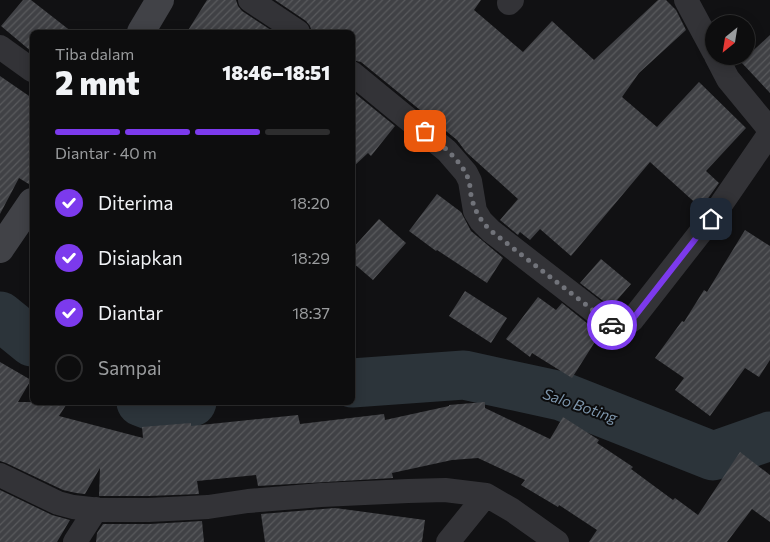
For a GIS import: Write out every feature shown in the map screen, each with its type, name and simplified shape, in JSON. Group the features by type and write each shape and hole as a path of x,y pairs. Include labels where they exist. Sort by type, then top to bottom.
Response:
{"street":[{"path":"142,30 160,0"},
{"path":"250,0 295,30"},
{"path":"686,0 705,35"},
{"path":"0,47 30,69"},
{"path":"355,75 447,151 466,173 470,181 476,211 481,221 491,231 616,328 622,328 632,320 693,243 770,132 728,79 721,65"},
{"path":"3,240 30,205"},
{"path":"0,475 58,503 73,507 96,509 149,510 208,507 248,501 321,495 418,490 445,490 486,494 557,542"},
{"path":"448,542 486,494"},
{"path":"74,542 96,509"}],"building":[{"path":"23,0 31,0 69,30 30,30 30,50 1,26"},
{"path":"207,0 236,0 242,11 271,30 188,30"},
{"path":"275,0 481,0 474,10 523,52 552,21 594,60 658,0 666,0 676,10 686,30 639,73 622,97 657,127 699,82 746,128 706,171 719,183 701,208 650,162 571,256 540,229 530,240 520,232 518,235 500,220 518,199 466,152 457,140 361,62 355,61 355,30 311,30 306,21"},
{"path":"770,35 770,93 744,65 755,65 755,49"},
{"path":"0,76 30,97 30,185 19,178 0,214"},
{"path":"355,93 395,126 371,156 368,153 355,165"},
{"path":"437,194 461,212 471,231 503,258 487,283 436,251 409,231"},
{"path":"379,219 406,243 373,280 355,265 355,246"},
{"path":"745,230 770,246 770,360 759,377 745,368 710,416 675,390 684,378 655,358 682,321 684,322 704,290 707,292"},
{"path":"601,259 631,284 611,307 580,283"},
{"path":"465,291 507,318 491,343 449,316"},
{"path":"538,297 556,310 562,303 593,328 590,332 598,337 572,378 532,353 530,357 506,339"},
{"path":"0,362 30,379 18,402 30,402 30,405 66,405 59,416 143,438 142,427 191,423 191,426 298,415 300,424 384,414 385,420 449,405 485,402 485,408 550,439 563,417 599,440 597,443 633,467 631,469 673,500 675,498 698,515 740,452 770,475 770,522 752,509 727,542 589,542 597,530 559,505 558,507 521,485 525,480 478,458 452,460 392,473 393,478 258,486 256,475 197,481 199,494 149,496 99,496 100,468 85,494 63,490 0,461"},
{"path":"0,490 52,515 70,520 57,542 0,542"},
{"path":"335,508 425,520 422,542 265,542 261,514"},
{"path":"202,521 204,542 96,542 97,533 103,524"}],"waterway":[{"name":"Salo Boting","path":"0,316 30,340"},
{"name":"Salo Boting","path":"355,383 464,375 561,396 713,456 770,436"},
{"name":"Salo Boting","path":"149,405 154,407 169,405"}],"way so far":[{"path":"425,131 447,151 466,173 470,181 471,196 481,221 491,231 612,325"}],"route":[{"path":"612,325 616,328 622,328 632,320 711,219"}]}
